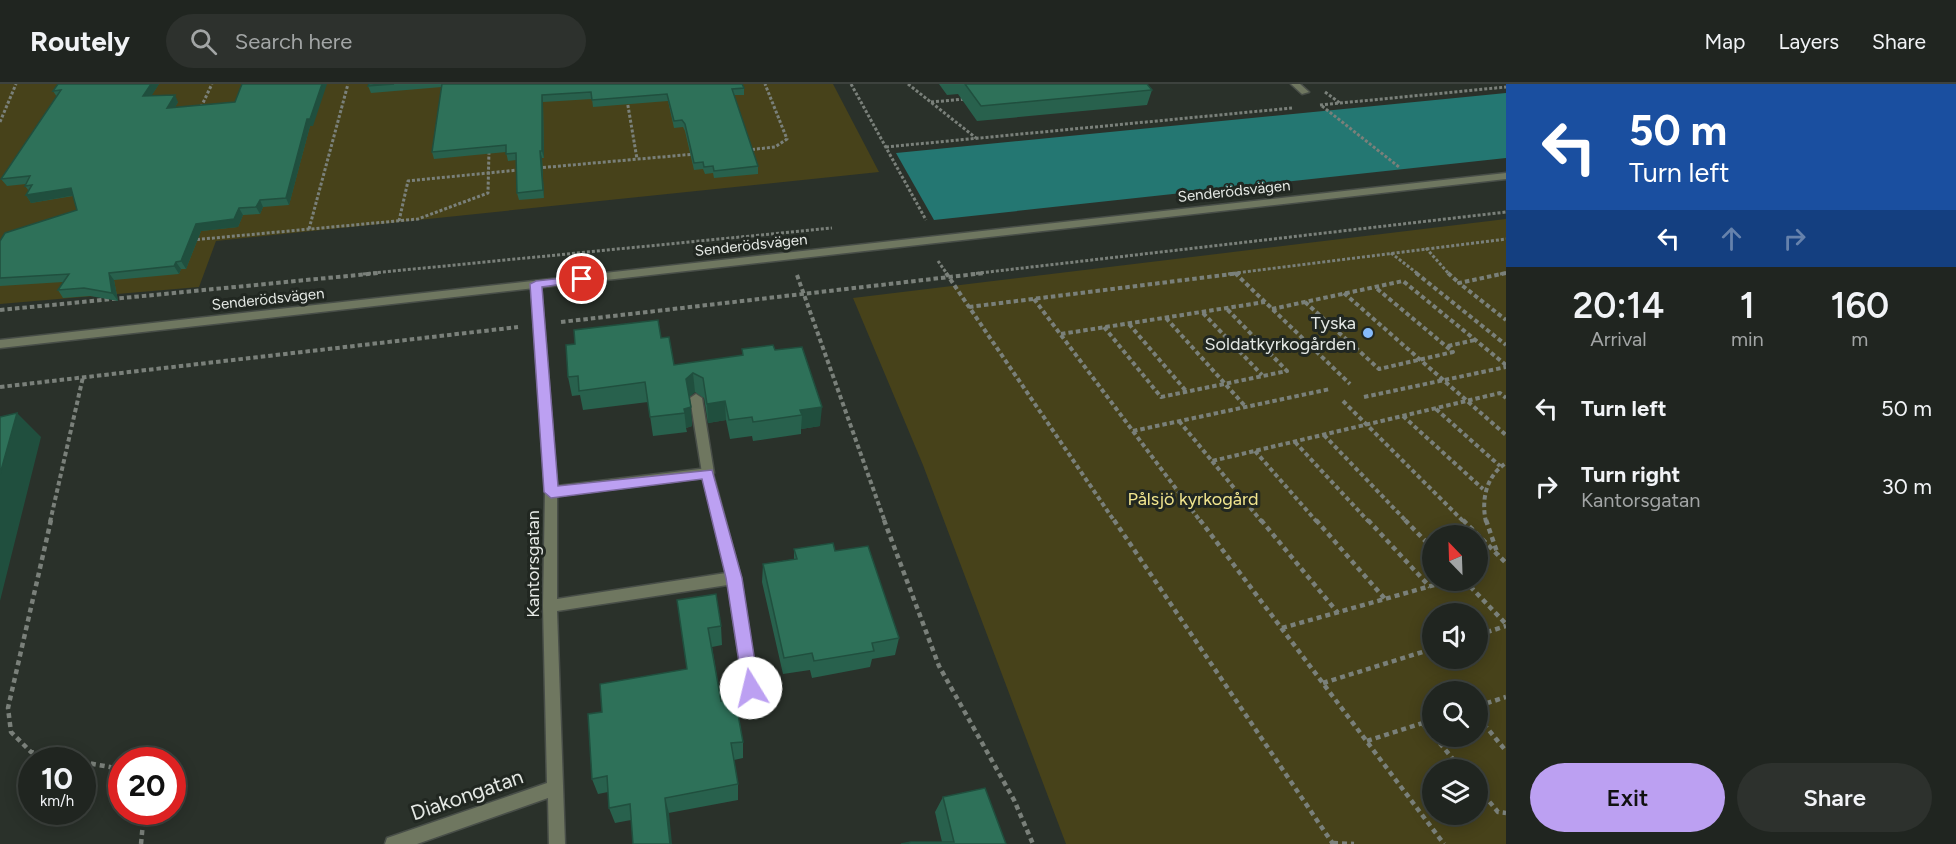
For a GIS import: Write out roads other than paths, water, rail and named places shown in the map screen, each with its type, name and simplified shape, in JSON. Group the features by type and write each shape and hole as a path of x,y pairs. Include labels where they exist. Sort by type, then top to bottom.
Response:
{"street":[{"path":"1295,84 1305,92"},
{"name":"Senderödsvägen","path":"0,344 1506,176"},
{"name":"Kantorsgatan","path":"536,284 537,325 551,492 550,606 556,844"},
{"path":"696,398 708,473 734,578 754,710"},
{"path":"551,492 708,473"},
{"path":"550,606 734,578"},
{"name":"Diakongatan","path":"393,844 555,788"}],"water":[{"path":"1506,93 1506,158 934,220 896,153"}],"place":[{"name":"Tyska Soldatkyrkogården","path":"1368,333"}],"park label":[{"name":"Pålsjö kyrkogård","path":"1193,499"}]}
